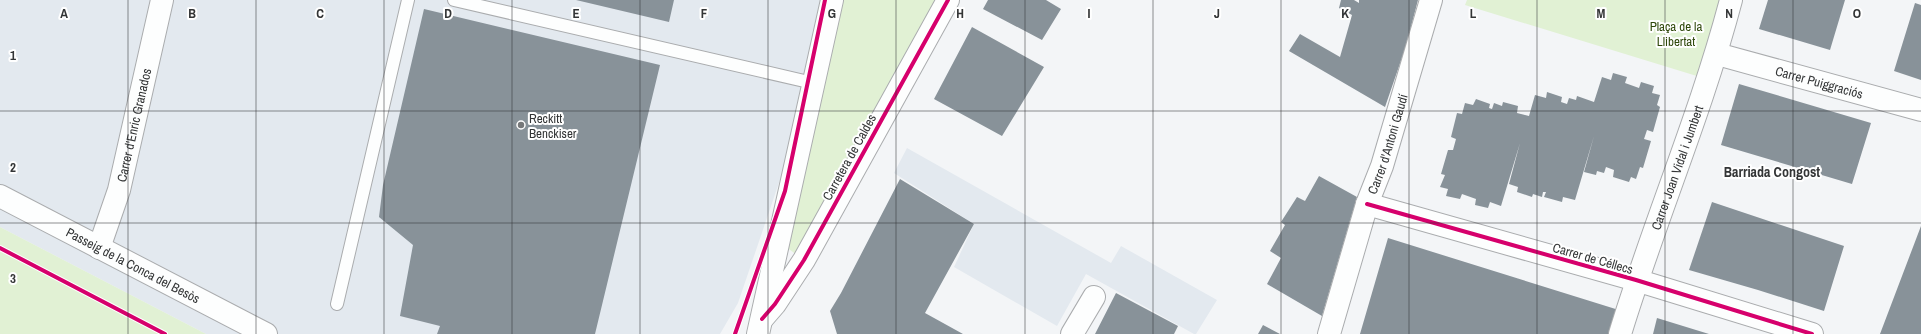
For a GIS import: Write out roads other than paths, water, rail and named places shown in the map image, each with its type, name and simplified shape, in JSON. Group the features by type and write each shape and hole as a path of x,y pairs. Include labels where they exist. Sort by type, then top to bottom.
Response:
{"street":[{"name":"Carrer d'Enric Granados","path":"99,248 119,190 162,0"},
{"path":"760,326 832,0"},
{"name":"Carretera de Caldes","path":"760,326 804,260 948,0"},
{"name":"Carrer d'Antoni Gaudí","path":"1329,334 1367,204 1382,166 1431,0"},
{"name":"Carrer Joan Vidal i Jumbert","path":"1620,334 1636,280 1717,54 1731,0"},
{"name":"Carrer Puiggraciós","path":"1717,54 1921,110"},
{"name":"Passeig de la Conca del Besòs","path":"0,196 266,334"},
{"name":"Carrer de Céllecs","path":"1367,204 1636,280 1812,334"},
{"path":"1072,334 1094,297"}],"lane":[{"path":"337,304 408,0"},
{"path":"454,0 813,83"}],"place":[{"name":"Reckitt Benckiser","path":"521,125"}],"district":[{"name":"Barriada Congost","path":"1772,172"}],"park label":[{"name":"Plaça de la Llibertat","path":"1676,34"}]}
